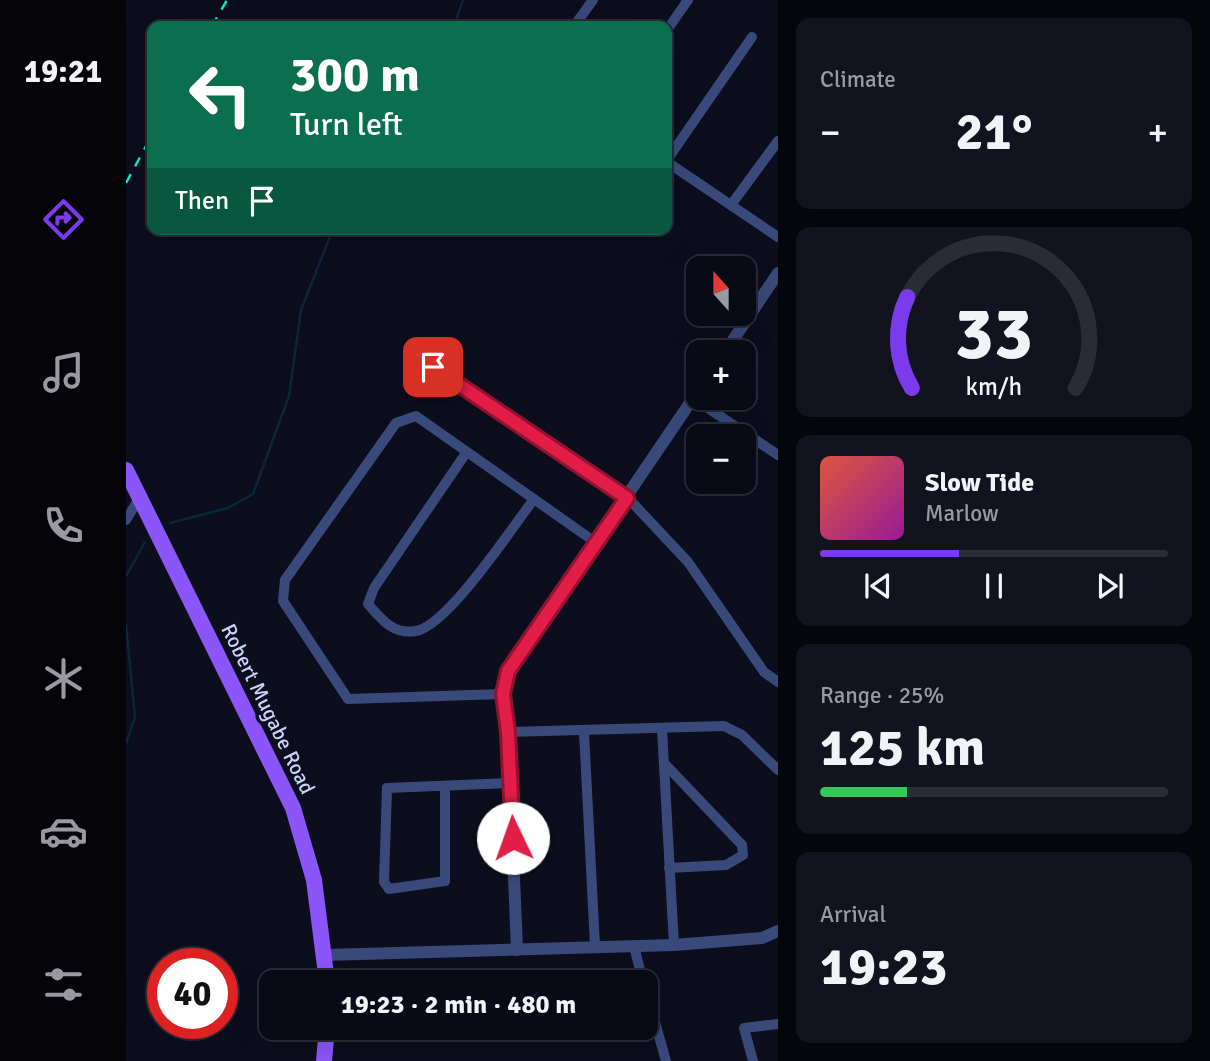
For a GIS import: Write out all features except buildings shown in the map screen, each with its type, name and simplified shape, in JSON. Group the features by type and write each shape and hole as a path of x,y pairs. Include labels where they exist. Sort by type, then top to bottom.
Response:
{"main road":[{"name":"Robert Mugabe Road","path":"126,470 293,808 314,880 327,970"},
{"path":"324,1061 326,1040"}],"street":[{"path":"578,21 593,0"},
{"path":"672,23 688,0"},
{"path":"672,154 752,37"},
{"path":"731,205 778,141"},
{"path":"672,164 778,237"},
{"path":"733,340 778,273"},
{"path":"433,367 627,498 688,562 764,672 778,682"},
{"path":"517,950 508,732 503,694 508,671 686,410"},
{"path":"716,410 778,455"},
{"path":"503,694 348,699 284,601 285,580 396,423 416,416 595,542"},
{"path":"466,453 374,588 368,604 387,626 414,631 430,626 448,610 534,499"},
{"path":"126,520 140,497"},
{"path":"508,732 584,732 724,726 742,735 778,770"},
{"path":"662,729 674,945"},
{"path":"584,732 595,946"},
{"path":"664,763 742,845 743,855 726,865 669,868"},
{"path":"445,786 445,881 389,889 384,882 387,788 510,783"},
{"path":"326,955 674,945 762,938 778,931"},
{"path":"634,946 640,970"},
{"path":"753,1061 744,1028 778,1024"},
{"path":"658,1033 666,1061"}],"waterway":[{"path":"456,21 463,0"},
{"path":"170,523 228,508 253,494 289,396 301,310 331,235"},
{"path":"126,576 145,542"},
{"path":"126,625 135,717 126,743"}],"railway":[{"path":"215,21 227,0"},
{"path":"126,183 147,144"}],"route":[{"path":"433,367 627,498 508,671 503,694 508,732 513,838"}]}
